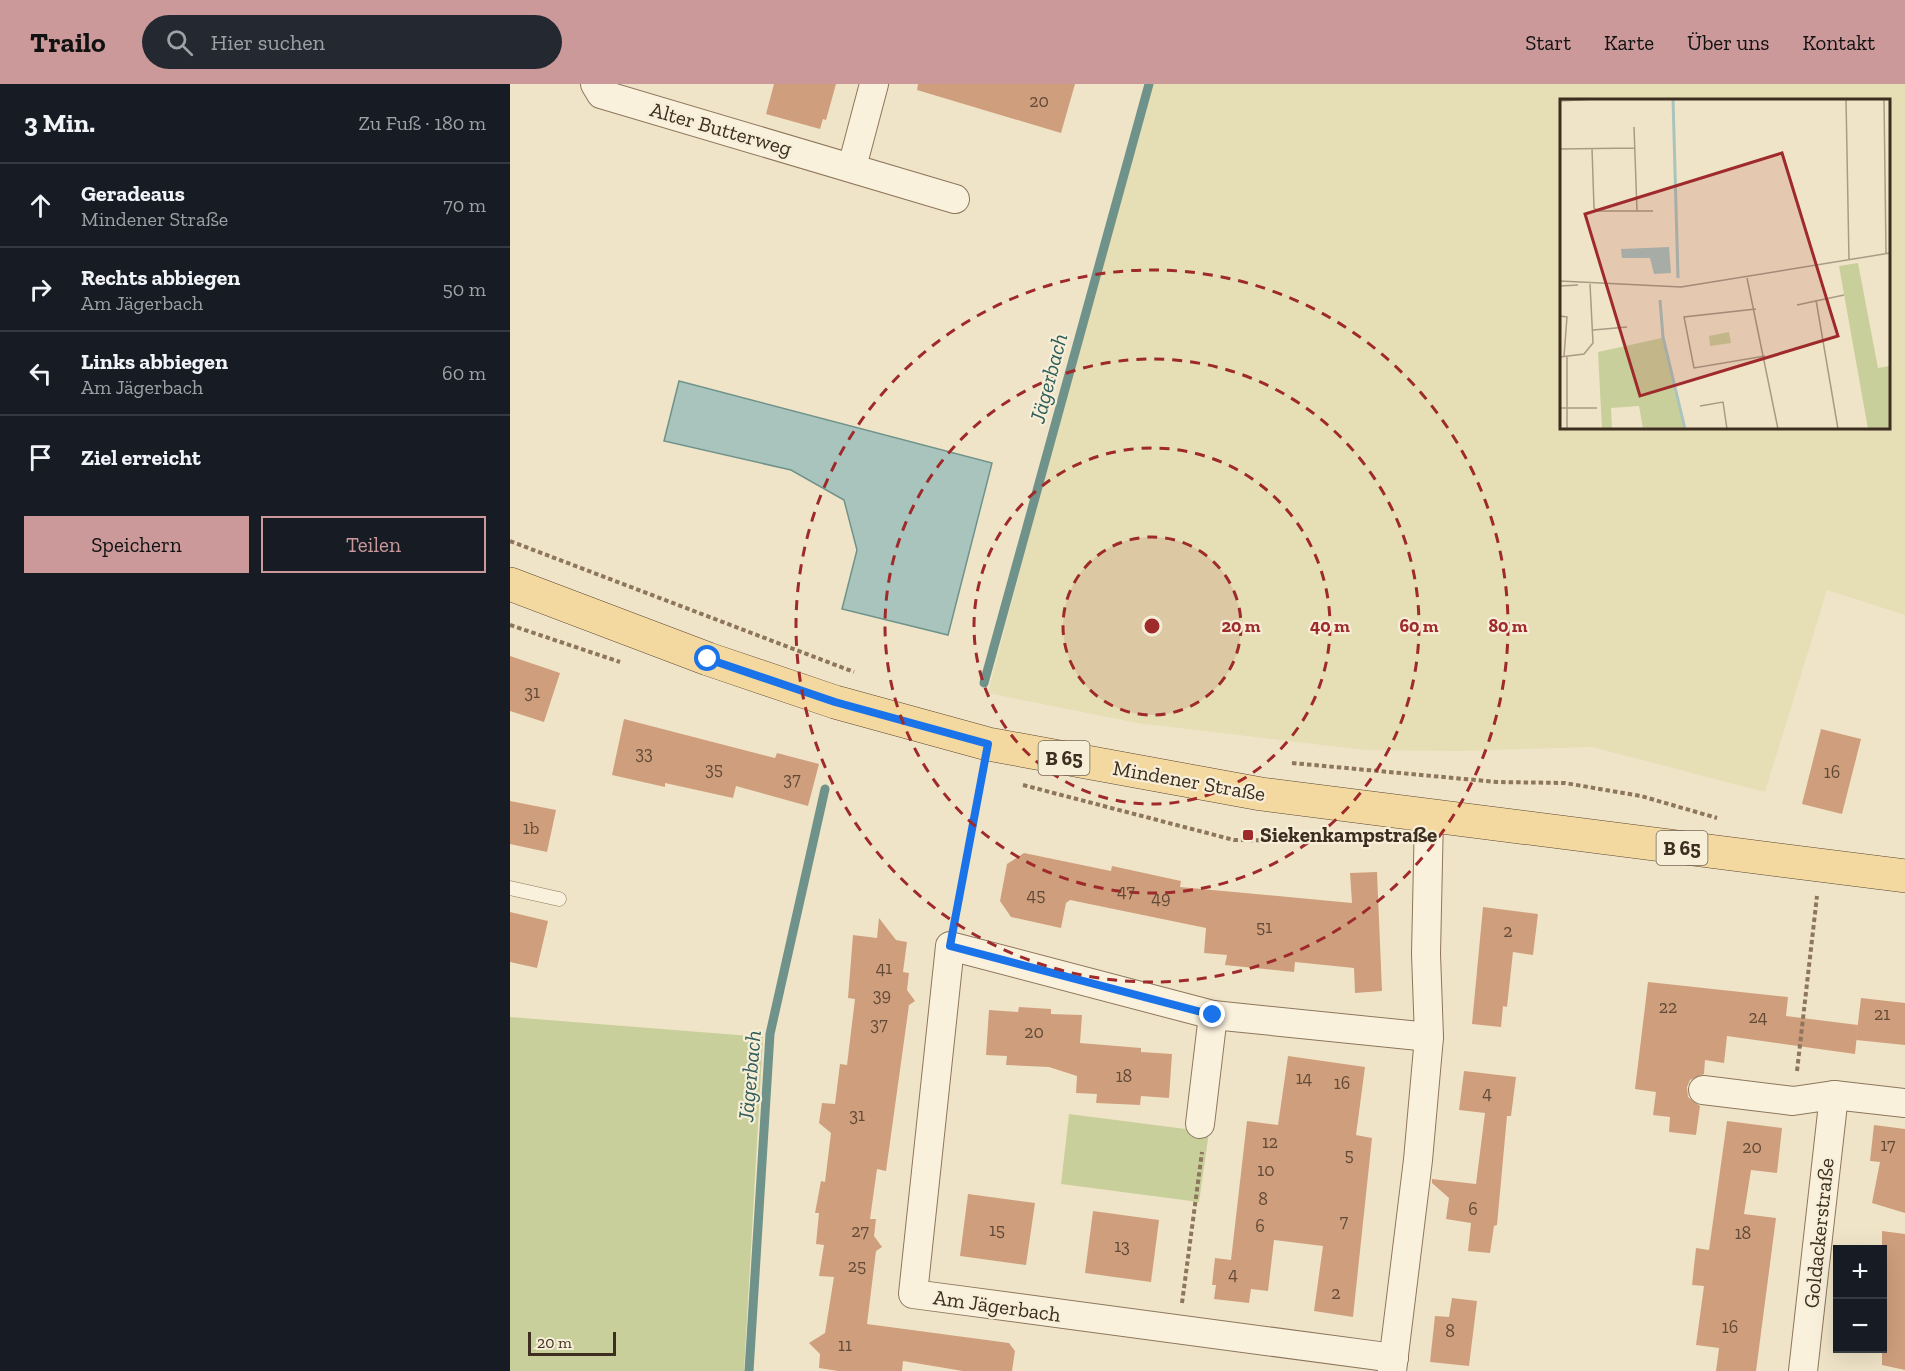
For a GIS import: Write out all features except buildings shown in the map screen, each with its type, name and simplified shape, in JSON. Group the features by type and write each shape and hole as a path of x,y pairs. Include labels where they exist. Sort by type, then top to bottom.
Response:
{"main road":[{"name":"Mindener Straße","path":"510,584 729,667 835,702 988,744 1261,794 1821,866"},
{"name":"B 65","path":"1821,866 1905,876"}],"street":[{"name":"Alter Butterweg","path":"595,84 601,94 955,199"},
{"path":"852,167 874,84"},
{"path":"1393,1365 1418,1161 1429,1037 1426,954 1429,816"},
{"path":"950,946 1213,1015 1429,1037"},
{"name":"Am Jägerbach","path":"950,946 913,1294 1179,1330 1393,1365"},
{"path":"1200,1124 1213,1015"},
{"path":"1703,1090 1793,1101 1834,1095 1905,1103"},
{"name":"Goldackerstraße","path":"1803,1371 1834,1095"}],"lane":[{"path":"510,888 559,899"}],"path":[{"path":"510,541 862,675"},
{"path":"950,946 988,744"},
{"path":"1280,762 1497,782 1565,783 1641,796 1726,821"},
{"path":"1793,1101 1821,866"},
{"path":"1179,1330 1204,1136 1200,1124"}],"shaded area":[{"path":"1147,84 1905,84 1905,615 1827,590 1765,792 1592,747 1459,751 1364,750 1137,723 988,693"}],"green space":[{"path":"510,1017 763,1037 744,1371 510,1371"},
{"path":"1069,1114 1209,1132 1199,1202 1061,1184"}],"water":[{"path":"679,381 992,463 948,635 842,609 857,550 844,500 791,470 664,441"}],"waterway":[{"name":"Jägerbach","path":"984,683 1149,84"},
{"name":"Jägerbach","path":"749,1371 770,1034 825,789"}],"place":[{"name":"Siekenkampstraße","path":"1248,835"}],"route":[{"path":"708,659 835,702 988,744 950,946 1213,1015"}]}
